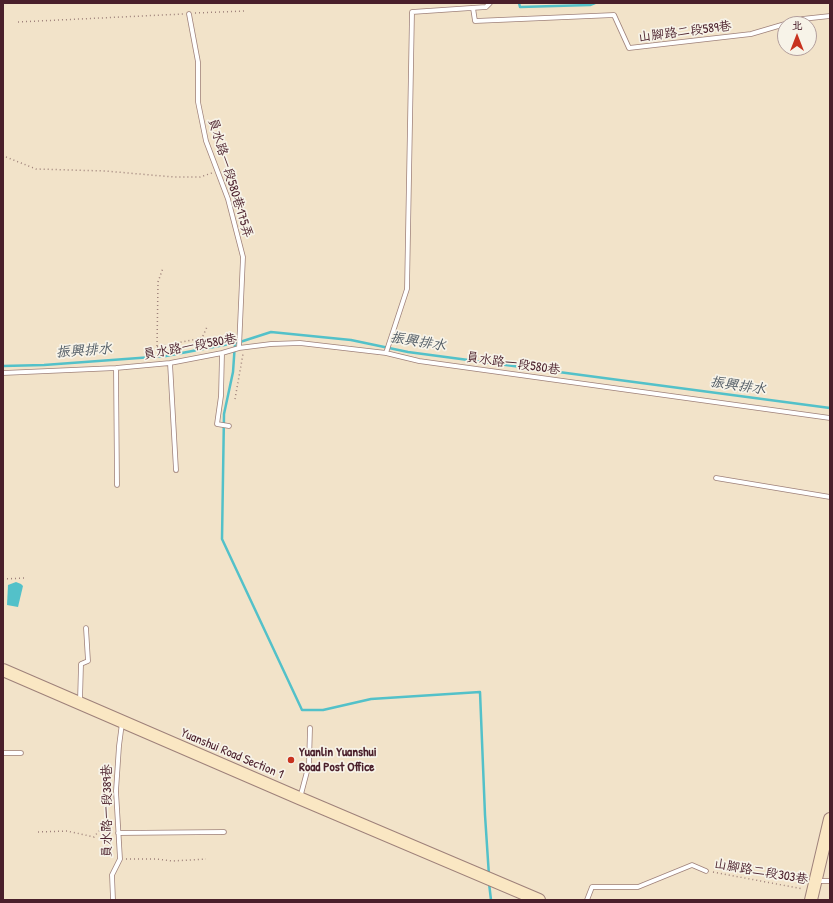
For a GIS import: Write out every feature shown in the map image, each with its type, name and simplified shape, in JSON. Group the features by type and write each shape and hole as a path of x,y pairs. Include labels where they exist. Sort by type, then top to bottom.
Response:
{"street":[{"name":"Yuanshui Road Section 1","path":"3,670 539,900"},
{"path":"813,891 830,820"}],"lane":[{"path":"386,353 407,289 412,12 486,7 490,3"},
{"name":"山腳路二段589巷","path":"473,8 475,21 614,15 629,48 751,34 777,27"},
{"name":"員水路一段580巷175弄","path":"189,14 198,62 198,102 206,141 228,199 243,257 239,348"},
{"name":"山腳路二段589巷","path":"817,17 830,16"},
{"name":"員水路一段580巷","path":"3,373 116,368 170,363 222,353 244,347 300,343 386,353 419,362 830,418"},
{"path":"222,353 221,396 217,424 229,426"},
{"path":"170,363 176,470"},
{"path":"116,368 117,485"},
{"path":"716,478 830,497"},
{"path":"80,704 81,664 88,660 86,628"},
{"name":"員水路一段389巷","path":"113,900 112,875 120,859 116,792 118,746 122,721"},
{"path":"300,798 309,764 310,728"},
{"path":"3,753 22,753"},
{"path":"118,833 224,832"},
{"path":"586,900 592,887 638,887 692,865 706,871"},
{"path":"813,891 830,882"}],"path":[{"path":"18,22 245,11"},
{"path":"6,157 36,169 105,171 200,178 218,171"},
{"path":"158,364 156,347 158,282 164,268"},
{"path":"156,347 202,338 207,327"},
{"path":"235,399 244,347"},
{"path":"3,579 25,578"},
{"path":"38,832 67,831 94,837 117,817"},
{"path":"120,859 157,859 172,861 206,859"},
{"name":"山腳路二段303巷","path":"706,871 813,891"}],"water":[{"path":"16,582 23,586 18,607 7,605 8,585"}],"waterway":[{"path":"519,3 520,7 590,5 595,3"},
{"name":"振興排水","path":"3,366 44,365 166,356 240,342 271,332 351,340 408,352 830,408"},
{"path":"235,343 233,372 224,414 222,539 302,710 323,710 371,699 480,692 489,876"},
{"path":"489,883 491,900"}],"place":[{"name":"Yuanlin Yuanshui Road Post Office","path":"291,760"}]}
